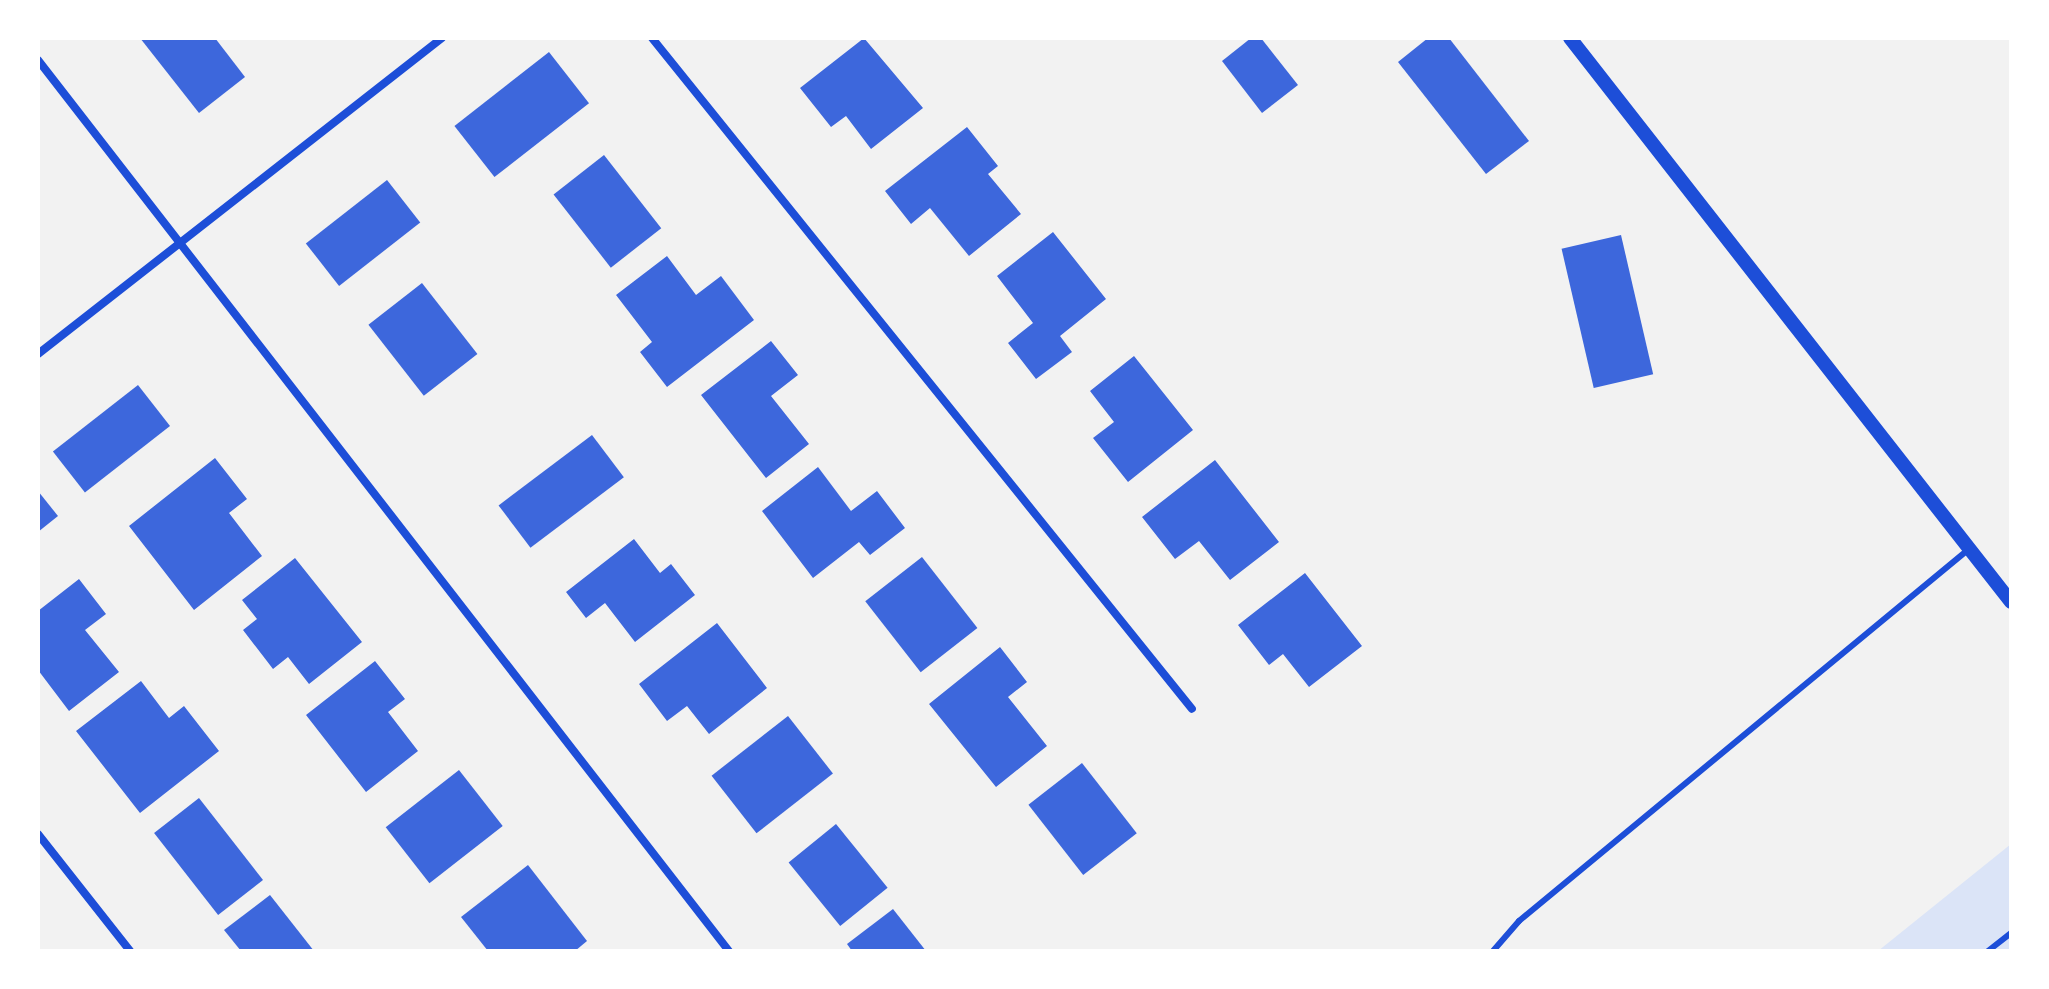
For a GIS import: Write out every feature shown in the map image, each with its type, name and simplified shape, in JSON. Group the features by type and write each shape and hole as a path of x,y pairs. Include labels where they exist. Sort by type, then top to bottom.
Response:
{"street":[{"path":"38,354 442,38"},
{"path":"652,38 1192,709"},
{"path":"1570,38 2011,602"},
{"path":"38,60 729,951"},
{"path":"38,834 130,951"}],"lane":[{"path":"1493,951 1519,921 1969,549"},
{"path":"1988,951 2011,933"}],"shaded area":[{"path":"2011,844 2011,951 1878,951"}],"building":[{"path":"140,38 215,38 245,77 199,113"},
{"path":"864,38 923,108 871,149 846,116 831,127 800,88"},
{"path":"1251,38 1261,38 1298,85 1262,113 1222,61"},
{"path":"1428,38 1449,38 1529,141 1486,174 1398,62"},
{"path":"549,52 589,103 494,177 454,126"},
{"path":"967,127 998,166 988,174 1021,214 969,256 930,208 911,224 885,191"},
{"path":"604,155 661,228 611,268 554,194"},
{"path":"387,180 420,223 339,286 306,243"},
{"path":"1053,232 1106,299 1060,336 1072,352 1036,379 1008,343 1033,323 997,276"},
{"path":"1621,235 1653,374 1594,388 1562,249"},
{"path":"667,256 696,295 721,276 754,320 667,387 640,352 652,342 616,295"},
{"path":"422,283 477,354 424,396 368,325"},
{"path":"771,341 798,375 771,396 809,444 766,478 701,395"},
{"path":"1134,356 1193,430 1128,482 1093,438 1114,422 1090,391"},
{"path":"138,385 170,426 85,492 53,451"},
{"path":"592,435 624,477 530,548 499,505"},
{"path":"215,458 247,499 229,513 262,556 194,610 129,526"},
{"path":"1215,460 1279,542 1230,580 1199,541 1175,559 1142,517"},
{"path":"818,467 851,511 877,491 905,528 870,555 859,542 813,578 762,511"},
{"path":"38,491 58,516 38,532"},
{"path":"634,539 660,573 671,564 695,595 635,642 605,603 586,618 566,592"},
{"path":"922,557 977,628 921,672 865,601"},
{"path":"295,558 362,642 309,684 288,657 273,669 243,630 257,619 242,600"},
{"path":"1305,573 1362,646 1309,687 1283,654 1269,665 1238,625"},
{"path":"79,579 106,614 85,630 119,672 69,711 38,670 38,611"},
{"path":"717,623 767,688 709,734 687,706 667,721 639,684"},
{"path":"1000,647 1027,682 1008,697 1047,746 996,787 929,704"},
{"path":"375,661 405,699 388,712 418,751 366,792 306,715"},
{"path":"141,681 169,718 184,706 219,751 140,813 76,731"},
{"path":"788,716 833,774 757,833 712,776"},
{"path":"1082,763 1137,833 1083,875 1028,805"},
{"path":"459,770 503,826 429,883 386,827"},
{"path":"199,798 263,880 218,915 154,833"},
{"path":"836,824 888,888 840,926 789,862"},
{"path":"528,865 587,941 575,951 488,951 461,917"},
{"path":"270,895 314,951 241,951 224,930"},
{"path":"893,909 926,951 852,951 847,944"}]}
